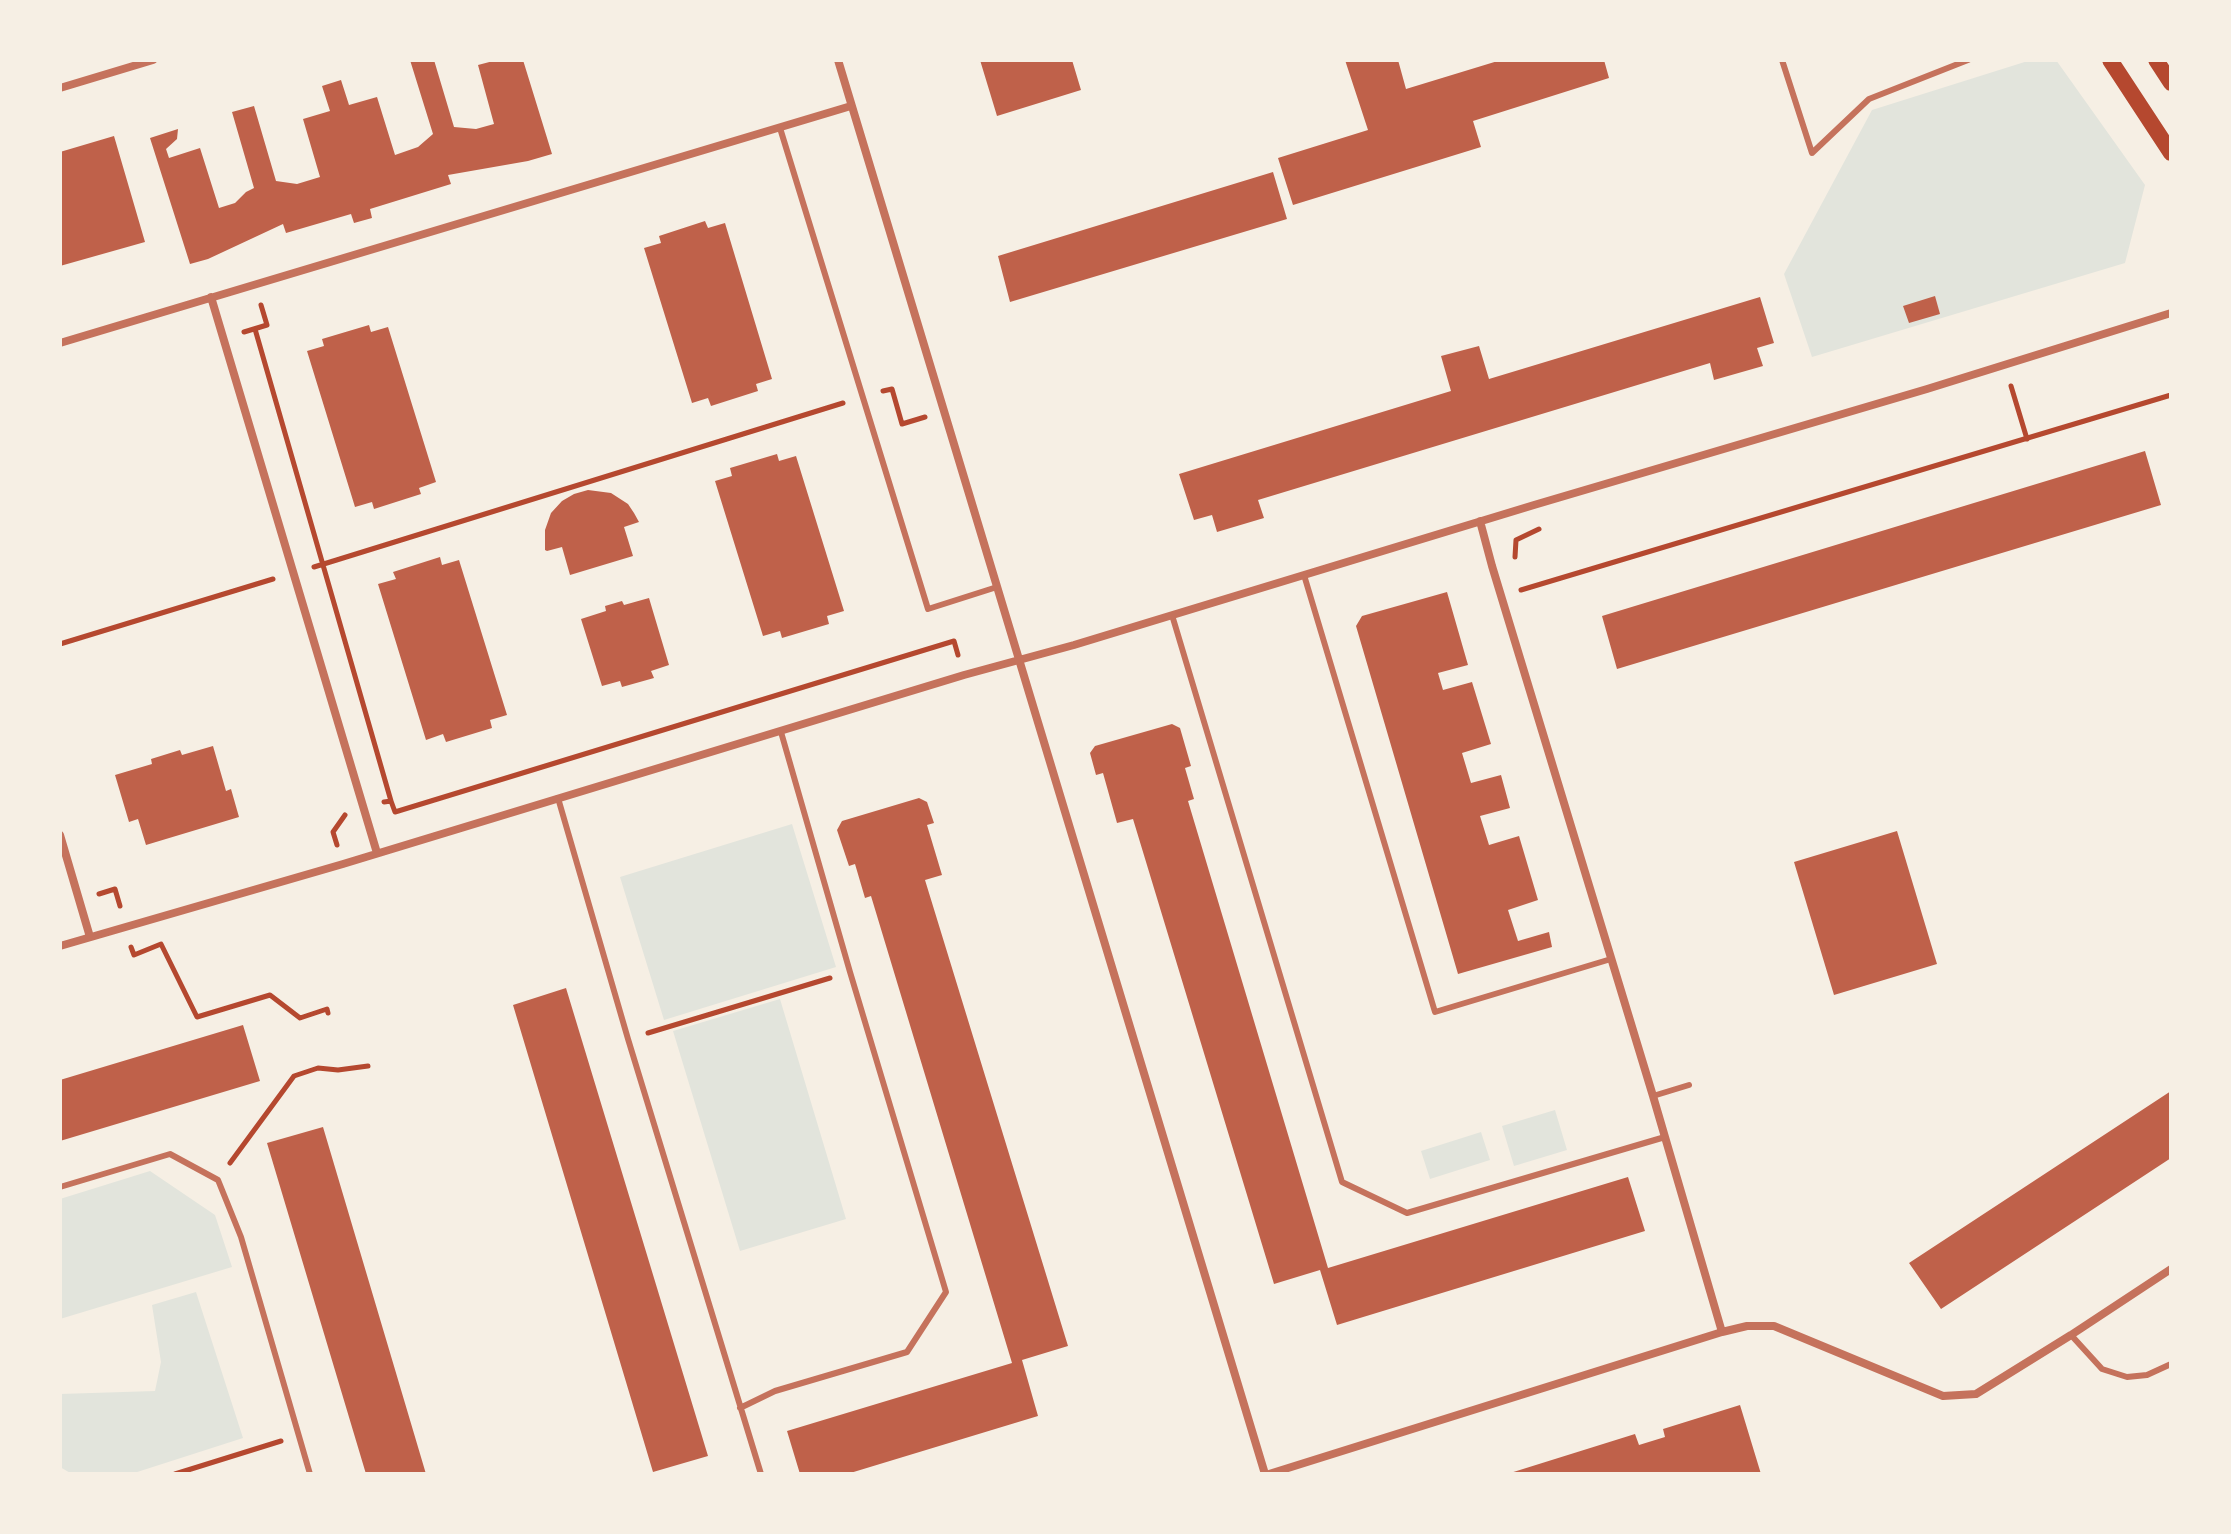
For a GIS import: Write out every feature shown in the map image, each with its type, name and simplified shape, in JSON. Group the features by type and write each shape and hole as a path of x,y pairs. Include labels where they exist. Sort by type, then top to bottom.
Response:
{"main road":[{"path":"2110,60 2171,153"},
{"path":"2156,60 2171,83"}],"street":[{"path":"60,88 153,60"},
{"path":"838,60 1267,1474 1747,1326 1774,1326 1943,1396 1976,1394 2171,1269"},
{"path":"60,343 851,106"},
{"path":"211,297 377,853"},
{"path":"60,946 343,864 964,675 1074,645 2171,313"},
{"path":"1480,521 1722,1332"},
{"path":"60,835 90,937"}],"lane":[{"path":"1782,60 1812,153 1869,99 1968,60"},
{"path":"780,128 928,609 997,587"},
{"path":"1304,575 1435,1012 1611,959"},
{"path":"1172,615 1342,1182 1407,1213 1665,1137"},
{"path":"740,1408 775,1391 907,1352 946,1292 781,732"},
{"path":"558,798 761,1474"},
{"path":"1653,1096 1689,1085"},
{"path":"60,1187 170,1154 218,1180 241,1237 310,1474"},
{"path":"2071,1335 2102,1369 2127,1377 2147,1375 2171,1364"}],"path":[{"path":"255,329 395,812 954,641 964,675"},
{"path":"2011,386 2027,439"},
{"path":"60,644 892,389 902,424 944,410"},
{"path":"1501,596 2171,395"},
{"path":"1518,568 1514,557 1516,540 1540,528"},
{"path":"1521,579 1524,589"},
{"path":"343,864 333,832 347,812 391,801"},
{"path":"79,900 115,889 134,955 161,944 197,1017 270,995 300,1018 327,1009 328,1013"},
{"path":"628,1039 850,972"},
{"path":"218,1180 294,1076 318,1068 338,1070 368,1066"},
{"path":"175,1474 297,1436"}],"shaded area":[{"path":"2031,60 2056,60 2145,185 2125,263 1812,357 1784,274 1872,110"},
{"path":"792,824 836,967 664,1020 620,877"},
{"path":"780,999 846,1219 740,1251 673,1031"},
{"path":"1555,1110 1567,1150 1514,1166 1502,1126"},
{"path":"1481,1132 1490,1160 1430,1179 1421,1151"},
{"path":"150,1171 215,1215 232,1267 60,1319 60,1199"},
{"path":"196,1292 243,1438 131,1474 72,1474 60,1467 60,1394 155,1391 161,1362 152,1305"}],"building":[{"path":"410,60 434,60 454,127 476,129 494,124 478,65 497,60 523,60 552,154 448,175 451,184 370,209 372,218 354,223 351,214 286,233 283,224 208,259 190,264 150,138 178,129 177,139 166,149 169,158 200,148 219,208 235,203 254,188 232,112 254,106 276,181 297,184 320,177 303,119 330,111 322,86 341,80 349,105 377,97 395,155 418,147 433,134"},
{"path":"980,60 1072,60 1081,90 997,116"},
{"path":"1345,60 1398,60 1406,89 1501,60 1604,60 1609,78 1473,121 1481,147 1293,205 1278,158 1368,130"},
{"path":"114,136 145,242 60,266 60,152"},
{"path":"1273,172 1287,219 1010,302 998,256"},
{"path":"705,221 708,228 725,223 772,379 756,384 758,391 711,406 708,398 692,403 644,248 661,243 659,236"},
{"path":"1935,296 1940,314 1909,323 1903,306"},
{"path":"1760,297 1774,343 1757,348 1763,366 1714,380 1710,363 1258,500 1264,518 1217,532 1212,515 1194,520 1179,474 1451,391 1441,356 1479,346 1489,379"},
{"path":"369,325 371,332 388,327 436,482 419,488 421,494 374,509 372,502 355,507 307,351 324,346 322,339"},
{"path":"2145,451 2161,505 1617,669 1602,616"},
{"path":"777,454 779,461 796,456 844,611 827,616 829,624 782,638 780,631 763,636 715,481 732,476 730,468"},
{"path":"588,490 611,493 628,504 639,522 624,527 633,556 570,575 562,547 545,550 545,530 551,513 562,501"},
{"path":"440,557 442,565 459,560 507,715 490,720 492,728 446,742 443,734 426,740 378,584 396,579 393,572"},
{"path":"1447,592 1468,665 1438,673 1443,690 1472,682 1491,744 1462,753 1471,783 1501,775 1510,808 1480,816 1489,845 1519,836 1538,900 1508,910 1518,941 1549,932 1552,947 1458,974 1356,626 1362,616"},
{"path":"649,598 669,665 651,671 654,678 622,687 620,681 602,686 581,619 606,611 605,606 622,601 624,605"},
{"path":"1172,724 1180,728 1191,766 1185,768 1194,799 1188,801 1328,1268 1628,1177 1645,1231 1337,1325 1320,1270 1274,1284 1133,819 1117,823 1103,773 1096,775 1090,753 1095,746"},
{"path":"213,746 226,791 231,789 239,817 146,845 138,819 129,822 115,775 152,764 151,759 180,750 182,755"},
{"path":"919,798 927,802 934,823 927,825 942,875 925,880 1068,1346 1022,1360 1038,1416 847,1474 800,1474 787,1431 1012,1363 871,896 865,898 855,864 849,866 837,830 842,821"},
{"path":"1897,831 1937,964 1834,995 1794,862"},
{"path":"566,988 708,1456 653,1472 513,1005"},
{"path":"243,1025 260,1081 60,1141 60,1080"},
{"path":"2171,1091 2171,1158 1941,1309 1909,1263"},
{"path":"323,1127 426,1474 366,1474 267,1143"},
{"path":"1740,1405 1761,1474 1507,1474 1635,1434 1639,1445 1665,1437 1663,1429"}]}
